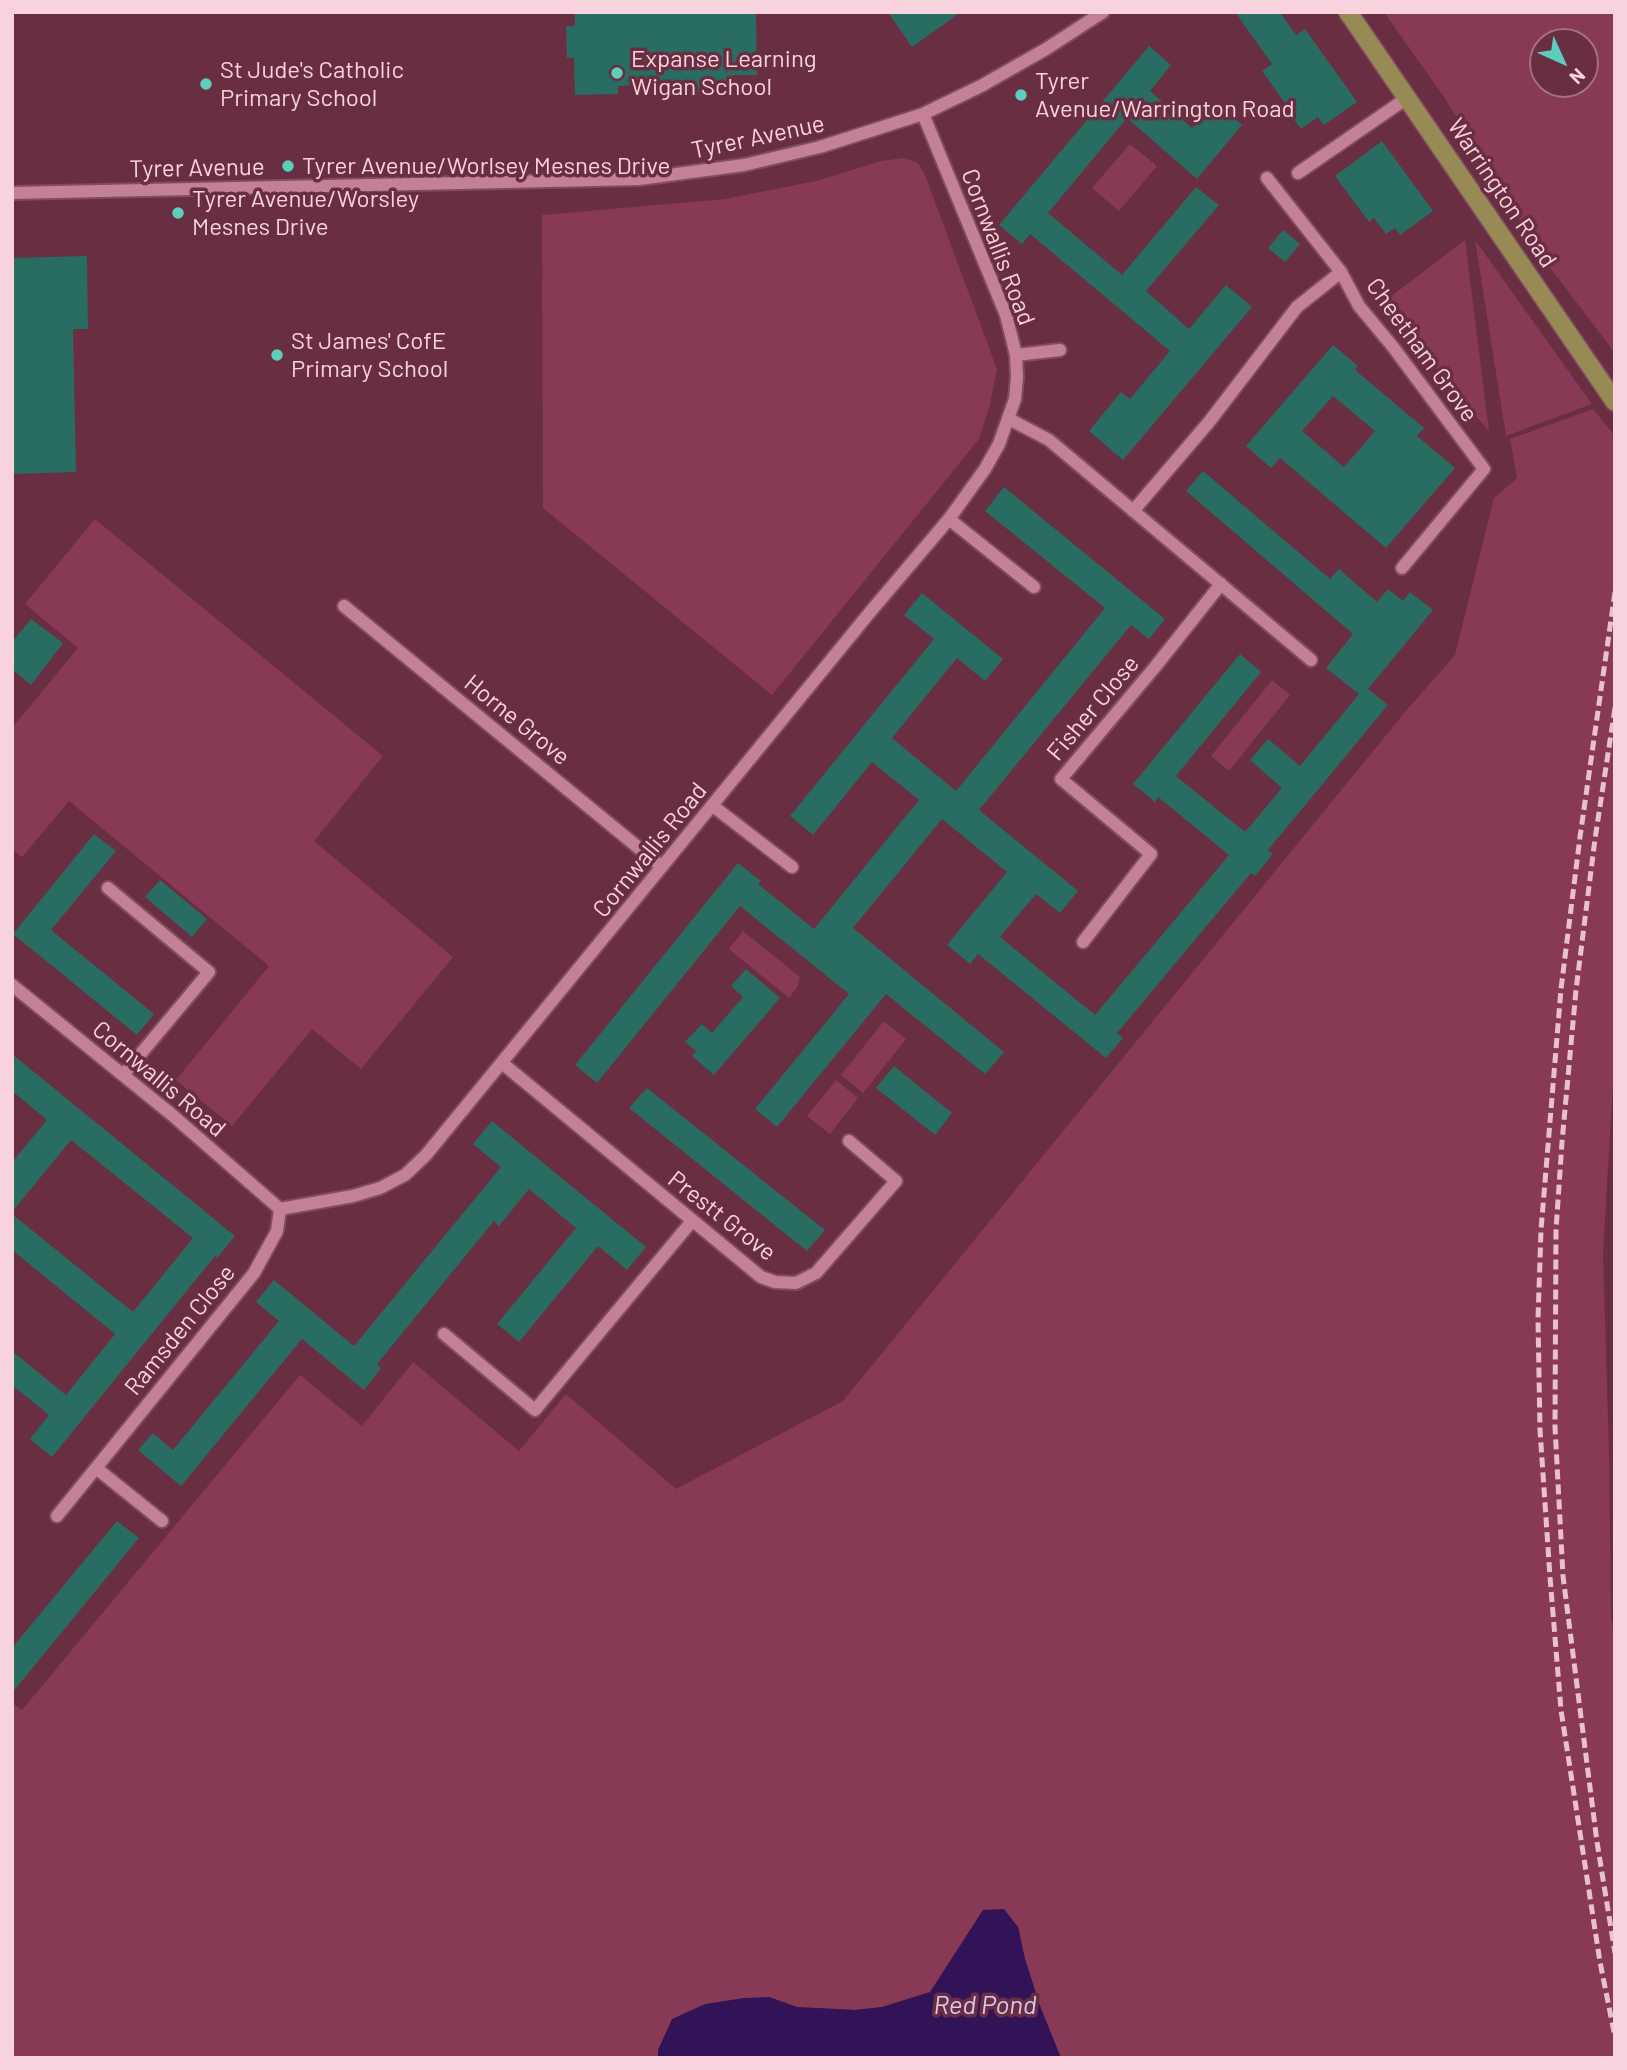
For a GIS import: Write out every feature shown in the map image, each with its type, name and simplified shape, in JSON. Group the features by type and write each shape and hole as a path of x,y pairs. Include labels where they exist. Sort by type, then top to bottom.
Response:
{"main road":[{"name":"Warrington Road","path":"1348,12 1615,402"}],"street":[{"name":"Tyrer Avenue","path":"12,193 639,179 744,165 820,147 923,114 981,86 1103,12"},
{"path":"1298,173 1407,97"},
{"name":"Cornwallis Road","path":"12,985 171,1114 280,1209 353,1196 380,1188 405,1175 426,1155 948,519 985,469 999,444 1015,399 1016,355 1006,315 923,114"},
{"path":"1267,178 1341,271"},
{"name":"Cheetham Grove","path":"1133,511 1209,422 1297,307 1341,271 1359,306 1484,469 1402,568"},
{"path":"1016,355 1060,350"},
{"path":"1009,419 1049,440 1311,660"},
{"path":"948,519 1034,587"},
{"name":"Fisher Close","path":"1083,942 1151,854 1061,779 1221,584"},
{"name":"Horne Grove","path":"344,606 662,867"},
{"path":"713,806 792,867"},
{"path":"108,888 209,972 123,1075"},
{"name":"Prestt Grove","path":"502,1063 761,1277 785,1284 806,1279 816,1273 895,1181 849,1141"},
{"name":"Ramsden Close","path":"57,1516 254,1273 277,1231 280,1209"},
{"path":"444,1334 535,1409 692,1221"},
{"path":"96,1468 162,1521"}],"shaded area":[{"path":"1384,12 1615,12 1615,353 1545,261 1444,97"},
{"path":"1130,144 1157,166 1119,211 1092,188"},
{"path":"904,158 918,163 925,175 997,369 990,405 979,439 772,695 543,508 542,215 725,199 816,181 881,161"},
{"path":"1465,240 1489,431 1381,304"},
{"path":"1475,240 1592,404 1506,436"},
{"path":"1593,409 1615,436 1615,1051 1603,1252 1611,1617 1615,1639 1615,2058 1061,2058 1040,2006 1018,1927 983,1910 931,1992 882,2007 855,2010 797,2007 769,1997 658,2050 658,2058 12,2058 12,1703 22,1710 300,1375 362,1426 413,1362 519,1451 566,1394 676,1489 843,1401 1405,712 1455,655 1494,498 1517,478 1510,439"},
{"path":"95,519 383,756 314,841 453,957 361,1069 312,1029 232,1126 176,1080 269,966 69,801 22,857 12,849 12,728 78,648 25,604"},
{"path":"1272,680 1290,695 1229,771 1211,756"},
{"path":"743,931 800,977 798,986 789,998 729,949"},
{"path":"884,1021 906,1039 863,1093 841,1075"},
{"path":"836,1080 858,1098 830,1134 807,1116"}],"water":[{"name":"Red Pond","path":"1004,1909 1018,1927 1040,2006 1061,2058 658,2058 658,2050 672,2019 705,2004 769,1997 797,2007 855,2010 882,2007 930,1992 983,1910"}],"building":[{"path":"575,12 756,12 757,75 733,75 734,92 665,94 664,84 618,86 618,94 575,95 574,58 567,58 566,26 575,26"},
{"path":"888,12 961,12 912,47"},
{"path":"1235,12 1280,12 1296,35 1305,29 1357,102 1324,125 1318,117 1301,129 1262,71 1272,64"},
{"path":"1149,46 1171,65 1150,91 1192,128 1215,102 1242,125 1197,179 1127,118 1048,213 1122,275 1196,187 1219,205 1146,291 1189,329 1226,285 1252,307 1123,460 1089,431 1121,392 1130,399 1170,351 1030,234 1022,244 999,225"},
{"path":"1382,141 1433,211 1400,235 1395,228 1386,234 1374,218 1369,222 1335,176"},
{"path":"1283,230 1300,244 1285,262 1268,248"},
{"path":"87,256 88,329 73,329 76,472 12,474 12,258"},
{"path":"1333,345 1358,366 1355,370 1424,428 1417,436 1455,468 1386,548 1280,458 1271,468 1246,446","holes":["1333,396 1375,431 1344,467 1302,431"]},
{"path":"1203,471 1330,579 1339,569 1377,602 1388,589 1403,601 1410,592 1433,610 1368,689 1388,705 1268,850 1273,854 1255,876 1251,873 1117,1033 1123,1038 1106,1058 978,954 970,964 947,945 1007,872 942,819 853,928 1004,1052 985,1074 886,994 777,1127 755,1109 849,994 740,906 597,1083 575,1065 738,863 761,881 758,884 814,929 919,800 872,762 813,835 790,816 934,639 904,615 922,593 1003,659 985,681 957,658 892,738 956,791 1105,608 985,511 1004,487 1165,619 1149,639 1131,625 979,810 1078,891 1060,913 1036,894 1000,937 1095,1015 1229,855 1158,797 1155,802 1133,784 1240,654 1261,672 1176,776 1245,832 1282,788 1250,760 1268,739 1300,766 1359,694 1326,668 1353,634 1186,491"},
{"path":"31,619 63,643 31,685 12,669 12,642"},
{"path":"94,834 116,851 51,930 154,1014 137,1035 13,934"},
{"path":"160,880 207,919 192,937 145,897"},
{"path":"746,969 780,998 714,1075 692,1056 696,1051 685,1042 702,1024 712,1033 743,997 731,986"},
{"path":"12,1054 235,1236 217,1258 215,1256 52,1457 30,1439 49,1415 12,1385 12,1351 66,1395 115,1334 12,1250 12,1214 133,1312 193,1238 71,1140 12,1212 12,1162 47,1120 12,1091"},
{"path":"894,1066 952,1113 935,1135 876,1088"},
{"path":"647,1088 825,1230 807,1251 629,1108"},
{"path":"492,1121 646,1247 627,1270 598,1246 519,1342 497,1324 576,1228 529,1189 499,1226 494,1221 377,1364 381,1368 364,1390 302,1339 181,1486 138,1450 153,1433 173,1450 279,1321 256,1302 274,1280 354,1346 501,1167 473,1144"},
{"path":"117,1521 139,1538 12,1693 12,1648"}],"railway":[{"path":"1615,592 1561,989 1541,1230 1538,1319 1540,1430 1561,1710 1600,1962 1615,2037"},
{"path":"1615,708 1576,990 1562,1142 1556,1230 1555,1427 1563,1576 1597,1842 1615,1953"}],"place":[{"name":"Expanse Learning Wigan School","path":"617,73"},
{"name":"St Jude's Catholic Primary School","path":"206,84"},
{"name":"Tyrer Avenue/Warrington Road","path":"1021,95"},
{"name":"Tyrer Avenue/Worlsey Mesnes Drive","path":"288,166"},
{"name":"Tyrer Avenue/Worsley Mesnes Drive","path":"178,213"},
{"name":"St James' CofE Primary School","path":"277,355"}]}
